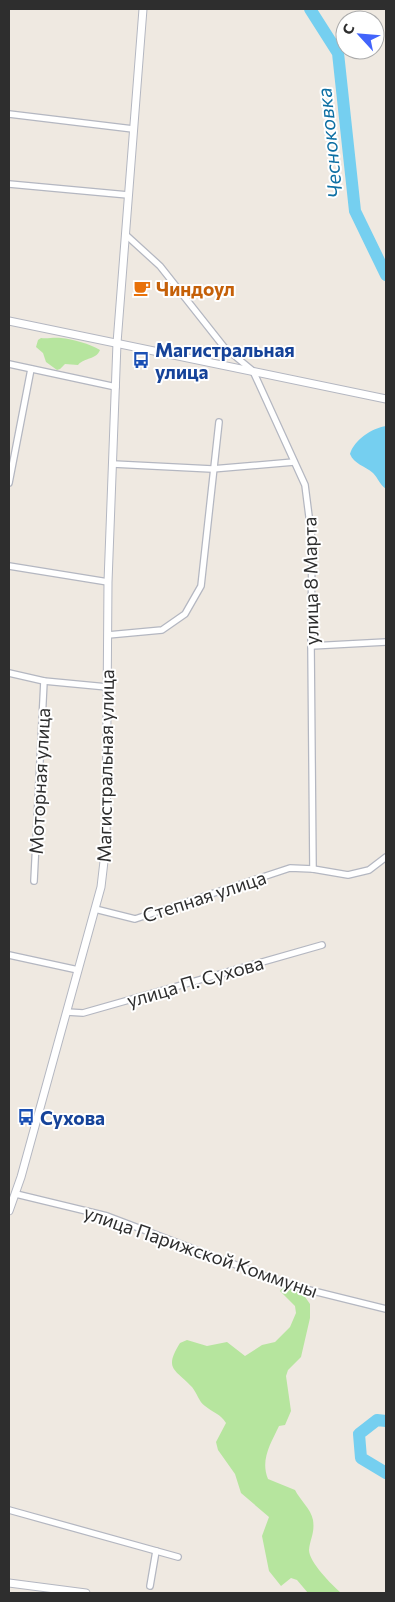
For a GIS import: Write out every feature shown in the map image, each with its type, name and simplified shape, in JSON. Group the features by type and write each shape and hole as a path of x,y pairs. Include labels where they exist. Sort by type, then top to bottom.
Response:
{"street":[{"name":"Магистральная улица","path":"9,1211 16,1194 101,887 106,844 108,582 117,343 143,9"},
{"path":"9,114 133,129"},
{"path":"9,184 128,195"},
{"name":"улица 8 Марта","path":"126,235 160,266 224,347 253,371 305,485 312,540 313,869"},
{"path":"9,321 386,399"},
{"path":"9,364 116,387"},
{"path":"9,482 31,369"},
{"path":"108,636 162,630 185,614 201,586 212,469 219,422"},
{"path":"113,464 212,469 294,462"},
{"path":"9,566 108,582"},
{"path":"311,646 386,642"},
{"path":"9,673 44,681 107,687"},
{"name":"Моторная улица","path":"34,881 44,681"},
{"name":"Степная улица","path":"95,909 135,919 290,868 313,869 348,875 370,870 386,858"},
{"name":"улица П. Сухова","path":"67,1012 83,1013 322,945"},
{"path":"9,955 78,970"},
{"name":"улица Парижской Коммуны","path":"16,1194 107,1216 289,1285 386,1309"},
{"path":"9,1510 178,1557"},
{"path":"150,1586 156,1551"},
{"path":"9,1583 86,1593"}],"green space":[{"path":"41,338 71,339 100,350 96,355 78,365 65,364 57,370 46,362 43,353 36,347 38,340"},
{"path":"284,1286 303,1294 310,1304 310,1318 301,1357 288,1370 286,1376 291,1411 285,1425 279,1426 270,1445 266,1458 266,1472 268,1479 295,1490 308,1508 313,1520 310,1555 322,1573 341,1593 308,1593 297,1580 291,1578 281,1586 269,1571 262,1536 269,1517 241,1493 235,1474 218,1450 216,1442 226,1423 219,1415 203,1404 192,1387 172,1364 172,1359 180,1343 187,1340 207,1346 227,1342 245,1356 262,1345 275,1342 290,1327 296,1313 295,1306 280,1291"}],"water":[{"path":"386,426 386,489 373,473 357,463 350,454 355,444 364,436 375,429"}],"waterway":[{"name":"Чесноковка","path":"310,9 338,53 355,211 386,275"},
{"name":"Чесноковка","path":"386,1421 377,1420 359,1434 361,1458 386,1473"}],"place":[{"name":"Чиндоул","path":"142,288"},
{"name":"Магистральная улица","path":"141,360"},
{"name":"Сухова","path":"26,1117"}]}
